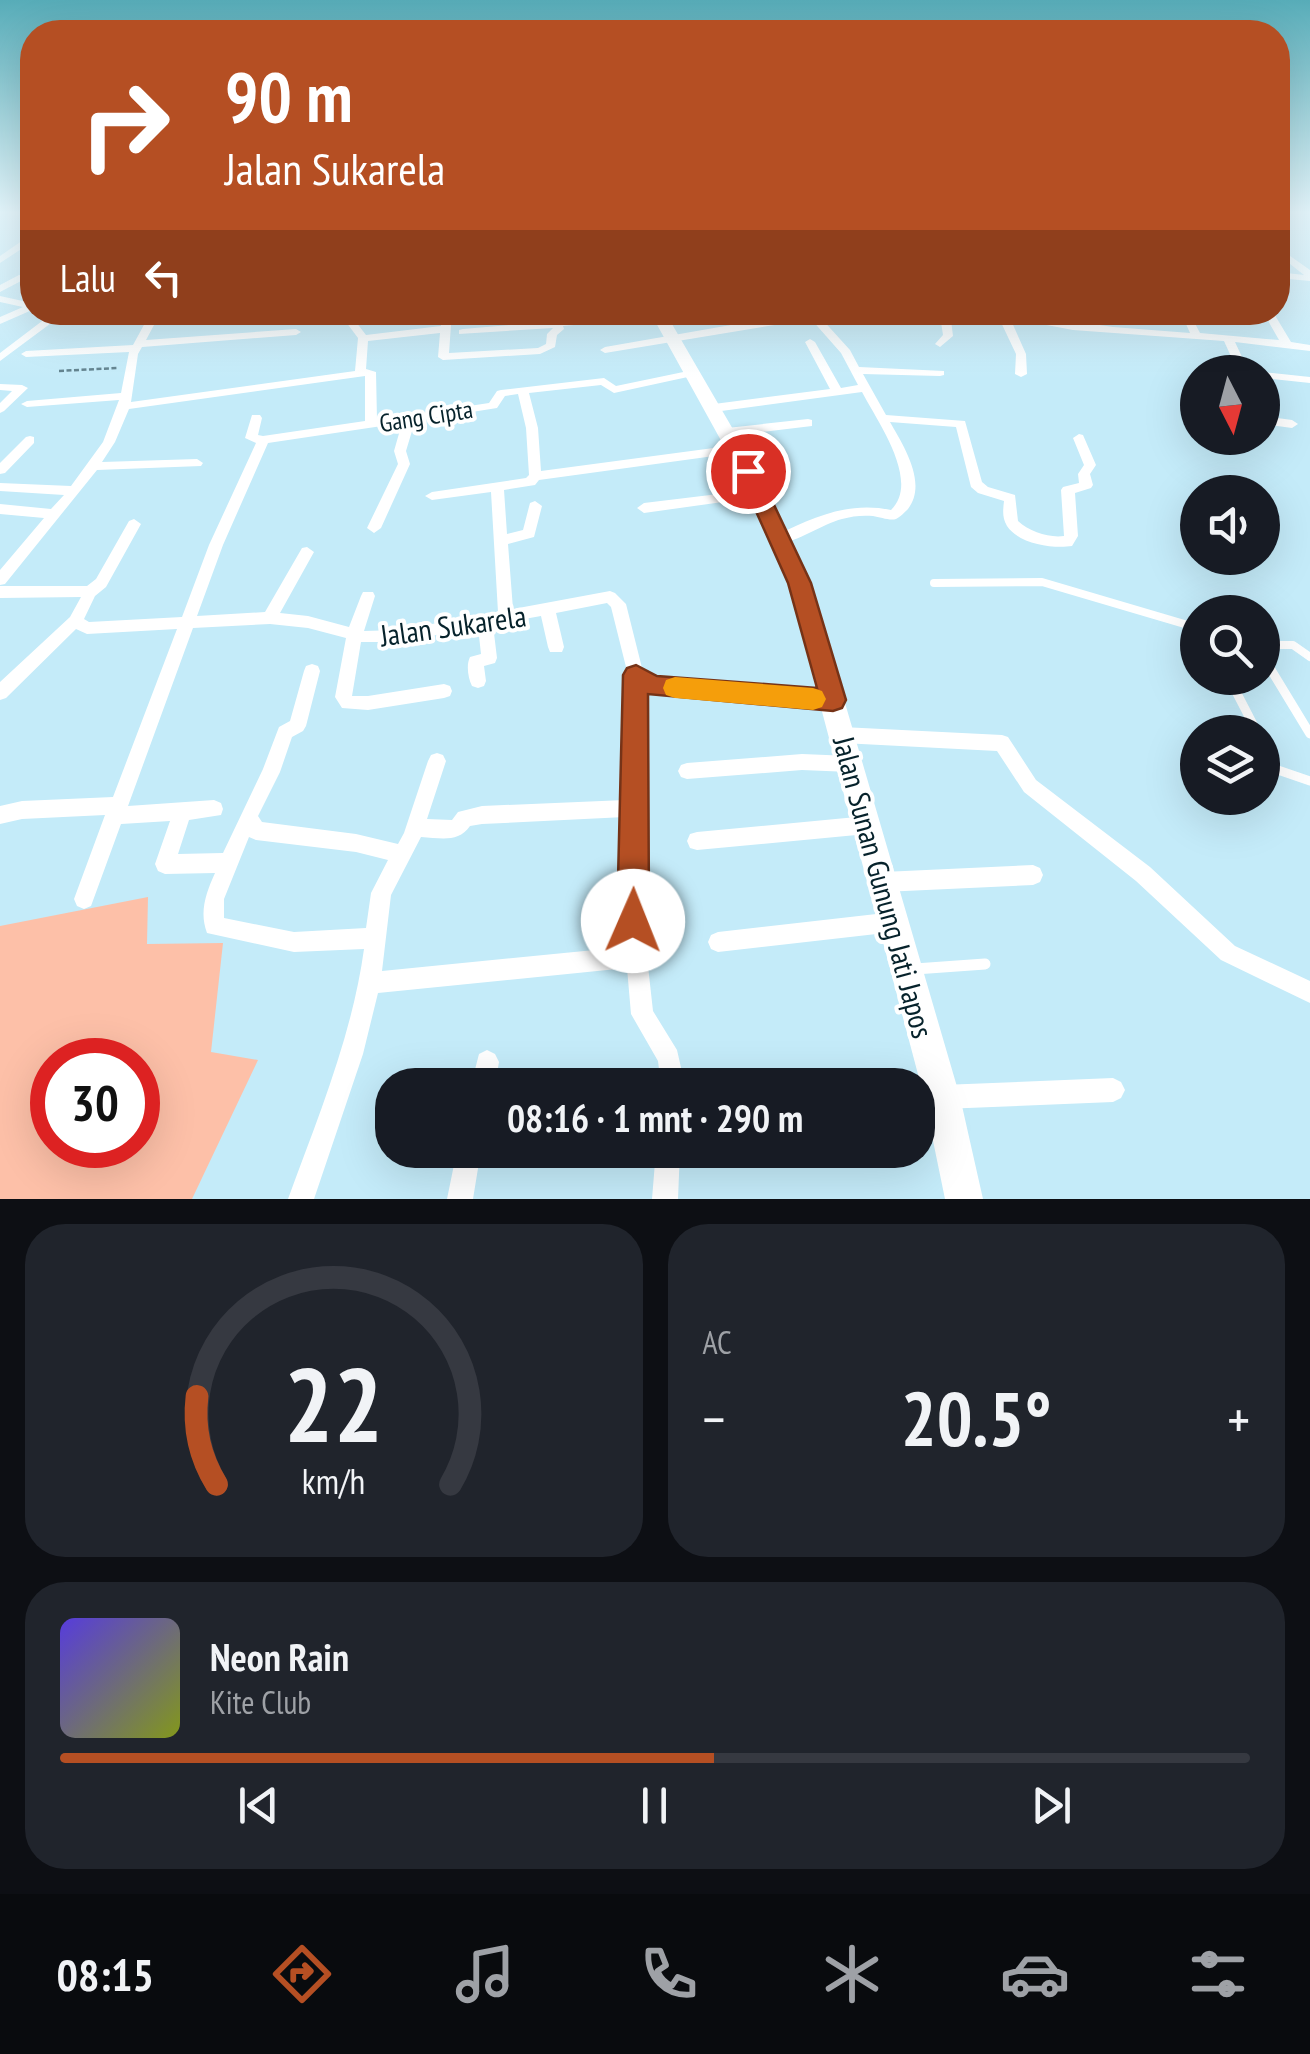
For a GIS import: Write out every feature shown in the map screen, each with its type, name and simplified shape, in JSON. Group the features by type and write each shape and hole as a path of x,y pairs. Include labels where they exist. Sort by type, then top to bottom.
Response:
{"street":[{"path":"0,358 44,325"},
{"path":"0,580 74,491 118,426 136,346 148,325"},
{"path":"353,325 363,338 360,373"},
{"path":"445,325 443,357 548,348 552,334 559,329 557,325"},
{"path":"462,332 544,325"},
{"name":"Jalan Sunan Gunung Jati Japos","path":"664,325 760,493 800,583 942,1097 964,1199"},
{"path":"605,350 750,325"},
{"path":"782,539 826,516 868,509 894,515 901,510 909,482 902,456 883,418 843,348 821,325"},
{"path":"940,344 948,336 946,325"},
{"path":"1005,325 1021,354 1021,374"},
{"path":"1122,325 1310,348"},
{"path":"1192,325 1196,335"},
{"path":"1275,325 1287,345"},
{"path":"363,338 444,329"},
{"path":"486,330 488,355"},
{"path":"26,354 296,332"},
{"path":"1228,338 1236,355"},
{"path":"810,342 837,392"},
{"path":"856,370 940,373"},
{"path":"27,404 124,401 370,372 371,424"},
{"name":"Gang Cipta","path":"263,440 493,406 501,392 604,381 614,390 693,373"},
{"path":"1280,377 1310,380"},
{"path":"0,387 22,388 0,410"},
{"path":"726,430 802,396 863,388"},
{"path":"523,390 532,428 535,476"},
{"path":"84,900 216,545 263,440 251,438 256,418"},
{"path":"883,418 961,424 976,484 1010,498 1010,518 1017,528 1059,543 1067,542 1070,536 1068,490 1086,485 1084,474 1090,465 1080,438"},
{"path":"374,528 404,464 400,450 409,420"},
{"path":"1280,421 1292,424"},
{"path":"432,496 530,482 535,476 726,430 808,422"},
{"path":"0,470 30,440"},
{"path":"93,466 197,463"},
{"path":"0,487 74,491"},
{"path":"496,489 506,619"},
{"path":"644,508 760,493"},
{"path":"502,540 529,534 535,506"},
{"path":"0,509 54,514"},
{"path":"0,693 74,621 134,524"},
{"path":"270,618 307,552"},
{"path":"0,592 80,590 88,594"},
{"path":"368,596 355,632 343,698 348,703 368,704 444,691"},
{"name":"Jalan Sukarela","path":"74,621 87,628 270,618 355,632 364,638 506,619 599,598 616,600 636,675"},
{"path":"548,611 556,647"},
{"path":"478,681 476,662 490,658 486,622"},
{"path":"312,671 297,726 286,732 248,816 214,899 211,921 219,930 294,942 376,938"},
{"path":"636,675 642,682 657,686 833,700"},
{"path":"636,675 636,957 642,1014 669,1058 670,1068"},
{"path":"842,735 1002,742 1030,786 1143,874 1228,953 1310,992"},
{"path":"301,1199 352,1054 370,983 381,894 415,828 437,761"},
{"path":"687,771 802,762 850,764"},
{"path":"415,828 456,829 464,818 482,814 635,808"},
{"path":"0,815 22,810 214,809"},
{"path":"182,812 165,864 229,864"},
{"path":"248,816 256,831 356,843 401,854"},
{"path":"697,841 867,825"},
{"path":"883,882 1033,875"},
{"path":"718,942 894,922"},
{"path":"370,983 636,957"},
{"path":"942,1097 1113,1090"},
{"path":"460,1199 466,1168"},
{"path":"665,1199 667,1168"}],"lane":[{"path":"934,584 1042,582 1180,623"},
{"path":"1280,646 1294,645 1310,656"},
{"path":"1280,679 1310,734"},
{"path":"1280,772 1310,782"},
{"path":"906,969 985,964"}],"path":[{"path":"59,372 130,367"}],"shaded area":[{"path":"148,897 147,944 223,943 211,1052 258,1060 192,1199 0,1199 0,926"}],"slow traffic":[{"path":"675,688 813,699"}],"route":[{"path":"633,921 636,675 648,685 833,700 800,583 748,471"}]}
